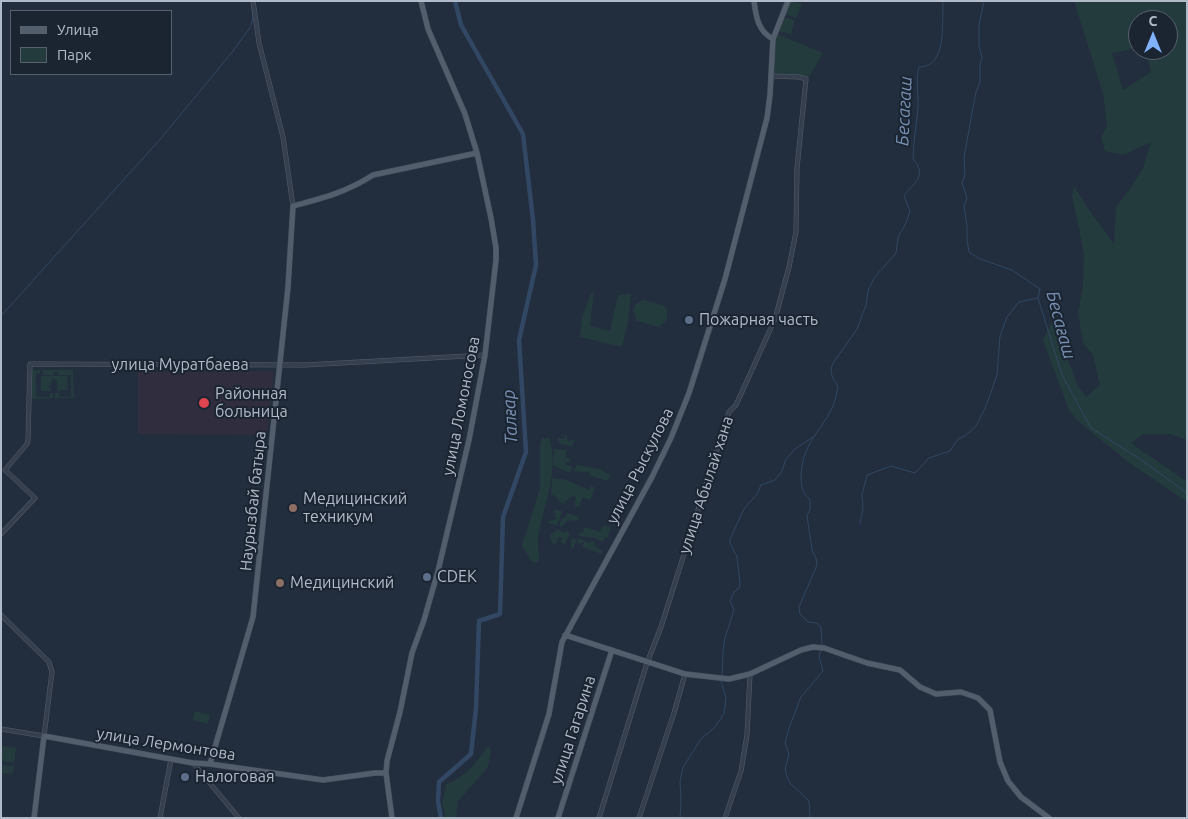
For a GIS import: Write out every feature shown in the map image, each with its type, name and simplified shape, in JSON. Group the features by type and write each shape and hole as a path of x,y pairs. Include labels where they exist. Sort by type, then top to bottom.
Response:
{"main road":[{"name":"улица Ломоносова","path":"392,818 386,773 387,761 400,712 412,653 438,571 456,498 485,355 496,260 496,248 477,153 465,114 428,28 421,1"},
{"path":"754,1 756,18 760,27 773,39"},
{"name":"улица Рыскулова","path":"516,818 549,714 559,654 566,635 652,476 671,438 689,393 726,279 767,118 773,39 788,1"},
{"path":"293,206 333,196 373,175 477,153"},
{"name":"Наурызбай батыра","path":"210,764 253,617 288,287 293,206"},
{"path":"566,635 685,674 729,679 750,674 801,650 821,647 867,664 900,670 920,688 936,694 961,692 978,698 990,710 1000,762 1008,781 1021,797 1049,818"},
{"name":"улица Гагарина","path":"558,818 612,650"},
{"path":"34,818 44,736"},
{"name":"улица Лермонтова","path":"44,736 193,763 324,780 386,773"}],"street":[{"path":"253,1 261,52 283,137 293,206"},
{"name":"улица Абылай хана","path":"599,818 647,663 661,627 729,412 736,406 744,390 775,319 784,288 796,232 797,168 806,79 771,76"},
{"name":"улица Муратбаева","path":"1,534 35,498 4,470 27,444 28,440 30,364 279,366 485,355"},
{"path":"1,615 51,665 44,736"},
{"path":"639,818 685,674"},
{"path":"725,818 741,771 747,735 750,674"},
{"path":"738,677 746,680 749,686"},
{"name":"улица Лермонтова","path":"1,729 44,736"},
{"path":"160,818 171,759"},
{"path":"193,763 239,818"}],"shaded area":[{"name":"Районная больница","path":"274,371 267,435 138,434 138,372"}],"green space":[{"path":"791,1 802,4 796,18 785,14"},
{"path":"1074,1 1187,1 1187,440 1171,434 1143,434 1131,443 1187,482 1187,502 1127,461 1077,420 1069,410 1043,340 1053,320 1078,386 1086,397 1100,385 1093,355 1083,343 1078,313 1083,286 1084,253 1072,195 1074,186 1114,244 1116,207 1143,168 1151,142 1123,155 1105,151 1101,137 1107,126 1103,93"},
{"path":"783,17 795,20 791,34 777,31"},
{"path":"777,34 823,53 809,77 772,74"},
{"path":"594,292 590,326 610,331 618,295 631,294 628,323 622,347 580,337 582,317 591,293"},
{"path":"644,300 666,308 667,319 659,327 637,321 633,310 636,304"},
{"path":"32,370 40,370 40,373 36,373 36,397 49,397 50,393 53,393 53,398 32,399"},
{"path":"42,370 73,370 74,398 55,398 55,393 59,393 59,397 71,397 71,375 58,375 58,372 54,372 53,375 43,375"},
{"path":"41,376 67,376 68,390 57,391 57,380 52,379 51,385 49,385 51,391 41,391"},
{"path":"565,435 567,435 567,440 569,441 571,439 575,440 571,447 560,443 557,439 564,439"},
{"path":"542,438 549,438 552,450 552,473 538,535 539,560 536,563 530,560 522,545 540,489 540,444"},
{"path":"554,449 566,450 566,458 571,459 570,463 566,462 565,464 573,467 570,473 553,465"},
{"path":"577,465 600,469 610,475 608,481 589,475 588,471 583,473 573,471"},
{"path":"552,478 567,480 589,490 591,486 595,488 590,500 583,497 579,506 574,507 576,497 572,496 563,504 551,494"},
{"path":"554,509 562,511 557,526 547,522 556,519"},
{"path":"567,513 579,517 578,521 568,520 562,527 559,526 562,518 565,518"},
{"path":"604,525 611,528 603,542 595,538 579,536 579,533 584,532 583,529 585,527 600,532"},
{"path":"556,529 570,533 565,544 560,543 562,539 560,536 555,544 551,542 551,533 555,532"},
{"path":"573,538 577,542 579,538 589,543 595,542 594,546 602,551 602,554 582,547 584,543 582,542 581,544 576,542 573,549 571,548 571,540"},
{"path":"195,711 210,715 208,724 193,720"},
{"path":"489,745 491,751 488,767 458,801 456,818 446,818 442,804 446,785 466,773"},
{"path":"1,746 16,748 14,763 1,761"},
{"path":"2,765 14,766 13,774 1,773"}],"waterway":[{"name":"Талғар","path":"441,818 438,801 439,782 471,754 476,708 479,621 500,614 503,517 526,452 519,340 536,265 523,134 461,25 455,1"},
{"name":"Бесагаш","path":"822,645 821,627 816,623 808,622 800,614 799,607 817,565 812,550 807,516 810,509 810,499 805,495 802,488 802,467 807,449 827,418 835,400 838,386 832,375 833,363 857,329 866,305 868,291 874,278 896,253 898,237 910,211 904,196 918,179 919,174 913,159 918,107 918,72 919,67 930,64 939,52 942,35 943,1"},
{"name":"Бесағаш","path":"984,1 979,25 979,46 982,57 980,82 976,92 964,157 965,175 962,183 967,198 964,206 969,252 980,259 1012,270 1040,289 1038,298 1062,375 1091,428 1140,459 1187,493"},
{"path":"1,316 163,136 233,51 251,26 253,16 251,2"},
{"path":"860,524 863,508 862,495 867,475 891,466 915,473 929,458 950,451 958,439 965,436 976,426 986,406 997,375 1000,336 1007,317 1019,302 1038,298"},
{"path":"722,677 725,638 734,610 730,601 740,584 737,557 730,539 744,509 757,494 761,485 775,480 782,471 786,459 795,449 813,437"},
{"path":"810,818 809,801 790,783 787,777 785,769 789,754 785,743 801,697 823,671 819,656 821,649"},
{"path":"680,818 680,781 683,767 701,739 714,728 724,714 726,698 721,681"}],"place":[{"name":"Пожарная часть","path":"689,320"},
{"name":"Районная больница","path":"204,403"},
{"name":"Медицинский техникум","path":"293,508"},
{"name":"CDEK","path":"427,577"},
{"name":"Медицинский","path":"280,583"},
{"name":"Налоговая","path":"185,777"}]}
